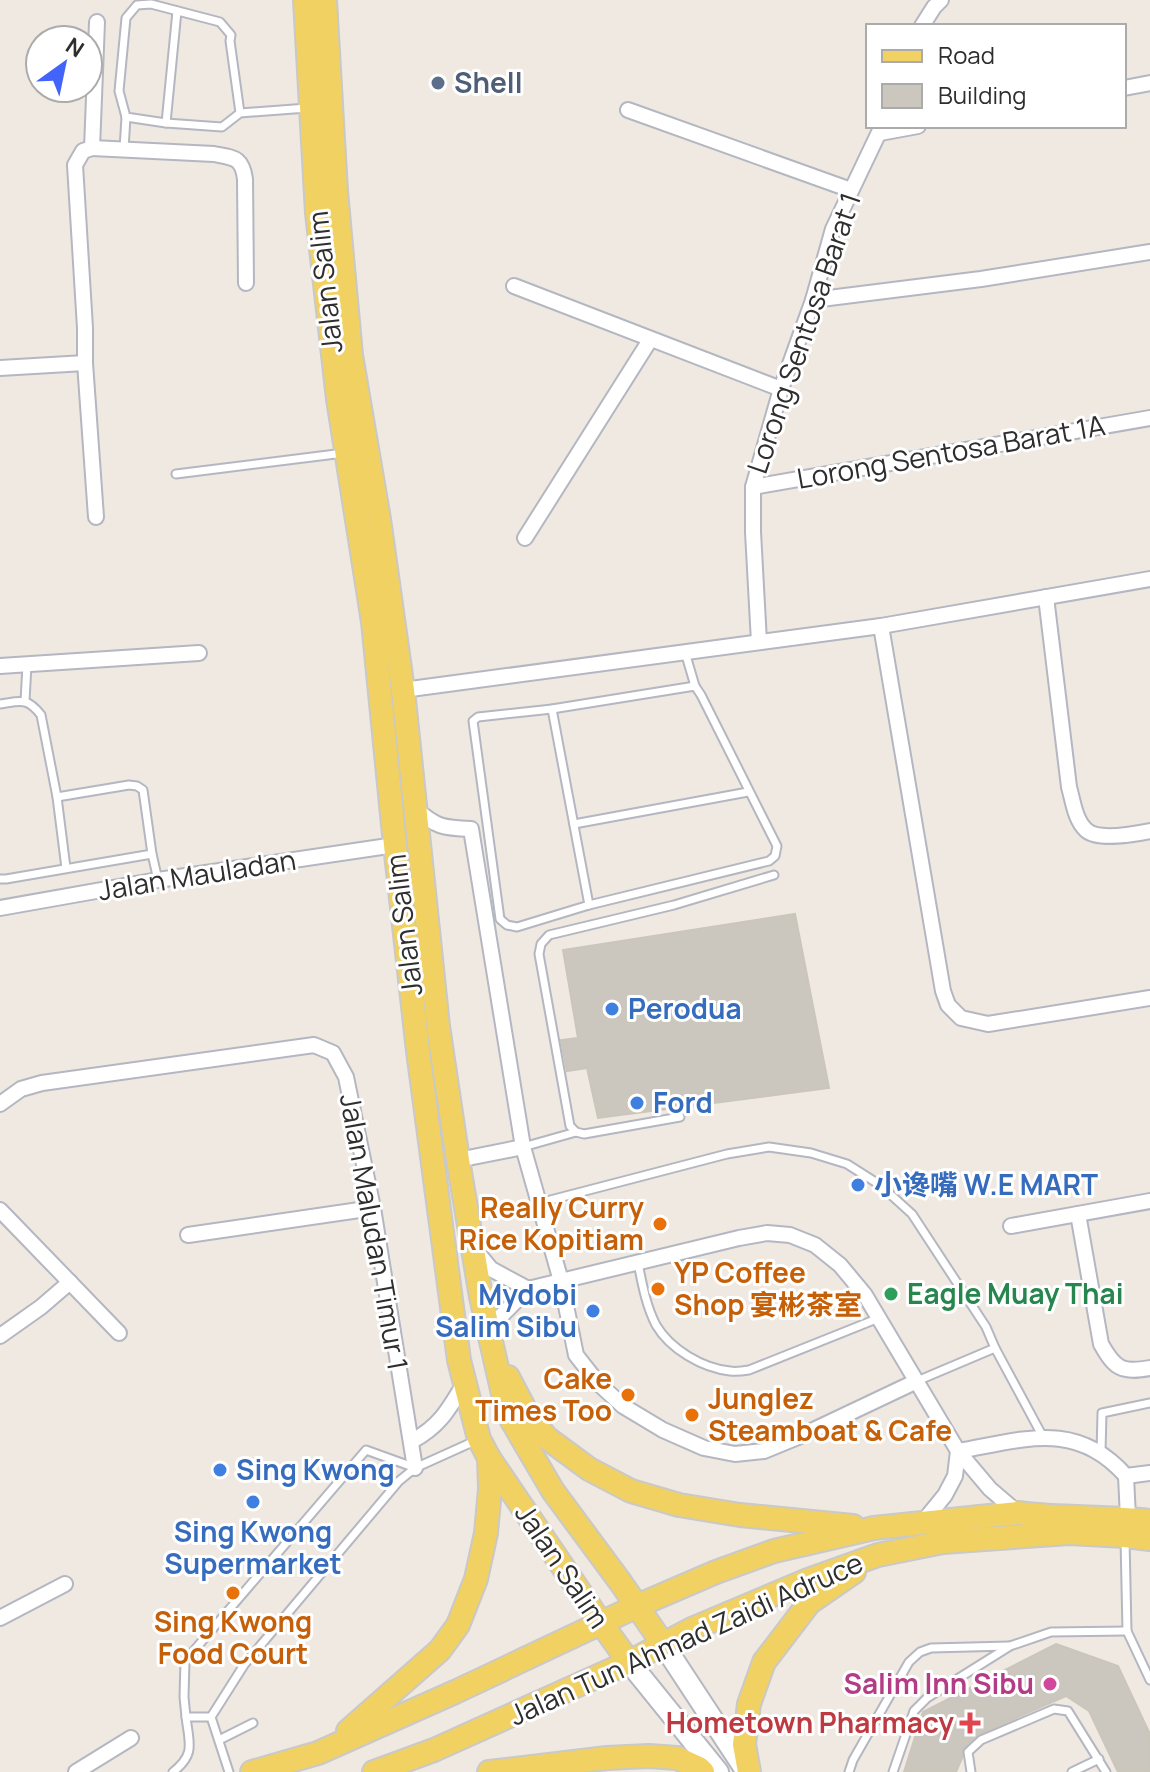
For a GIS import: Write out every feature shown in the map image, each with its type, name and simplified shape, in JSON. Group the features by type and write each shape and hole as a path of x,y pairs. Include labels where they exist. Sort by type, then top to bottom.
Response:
{"main road":[{"name":"Jalan Salim","path":"305,0 317,213 338,399 373,622 422,1082 459,1360 484,1449 629,1662"},
{"name":"Jalan Salim","path":"325,0 336,191 351,355 379,519 403,690 438,1026 490,1338 512,1421 553,1491 663,1644"},
{"path":"490,1338 528,1415 547,1438 589,1469 631,1491 679,1505 740,1515 874,1528"},
{"path":"318,1753 351,1730 440,1650 458,1625 476,1579 486,1533 490,1489 484,1449"},
{"name":"Jalan Tun Ahmad Zaidi Adruce","path":"252,1772 318,1753 637,1606 774,1551 874,1528 1018,1513 1134,1525 1150,1539"},
{"name":"Jalan Tun Ahmad Zaidi Adruce","path":"374,1772 434,1750 629,1662 692,1629 808,1580 878,1555 943,1542 1134,1525"},
{"path":"748,1772 744,1744 749,1704 764,1662 809,1603 878,1555"},
{"path":"489,1772 649,1756 677,1758 703,1772"}],"street":[{"path":"923,24 941,0"},
{"path":"92,148 97,22"},
{"path":"1126,88 1150,83"},
{"path":"628,110 851,190"},
{"name":"Lorong Sentosa Barat 1","path":"759,642 753,487 833,229 881,130"},
{"path":"96,517 75,165 83,151 92,148 214,154 239,161 244,167 245,179 246,283"},
{"path":"813,300 981,279 1150,252"},
{"path":"514,286 781,389"},
{"path":"525,538 650,340"},
{"path":"0,368 85,363"},
{"name":"Lorong Sentosa Barat 1A","path":"753,487 1150,418"},
{"path":"403,690 881,626 1150,579"},
{"path":"1046,597 1069,787 1078,818 1087,831 1099,835 1150,831"},
{"path":"881,626 943,991 948,1005 961,1018 988,1024 1150,998"},
{"path":"0,666 199,653"},
{"path":"414,808 431,822 450,828 471,829 523,1147 561,1281 576,1355 598,1383 623,1406 663,1430 704,1448 735,1454 764,1451 917,1381"},
{"name":"Jalan Mauladan","path":"0,908 158,880 395,845"},
{"name":"Jalan Maludan Timur 1","path":"0,1104 21,1089 42,1083 314,1045 333,1053 346,1077 373,1208 415,1468"},
{"path":"458,1160 523,1147"},
{"path":"1011,1226 1150,1201"},
{"path":"188,1235 373,1208"},
{"path":"0,1210 119,1333"},
{"path":"1078,1214 1101,1344 1110,1360 1120,1368 1131,1371 1150,1368"},
{"path":"490,1338 497,1320 528,1289 739,1238 767,1233 790,1235 815,1245 840,1265 865,1295 958,1451 990,1489 1018,1513"},
{"path":"474,1249 491,1269 528,1289"},
{"path":"0,1336 70,1282"},
{"path":"412,1441 426,1433 447,1413 465,1382"},
{"path":"958,1451 1043,1437 1076,1441 1101,1452 1126,1476 1134,1525"},
{"path":"923,1522 945,1495 955,1476 958,1451"},
{"path":"1126,1476 1150,1473"},
{"path":"0,1618 65,1584"},
{"name":"Jalan Salim","path":"663,1644 748,1772"},
{"name":"Jalan Salim","path":"629,1662 718,1772"},
{"path":"76,1772 131,1738"}],"lane":[{"path":"124,149 126,117 119,91 126,18 137,5 151,4 220,22 231,35 240,113"},
{"path":"166,123 177,11"},
{"path":"126,117 222,127 240,113 311,108"},
{"path":"176,474 346,453"},
{"path":"685,652 695,686 777,846 775,856 769,861 589,905 517,927 507,925 500,919 473,721 478,717 552,709 695,686"},
{"path":"25,701 27,662"},
{"path":"0,704 25,701 41,715 57,797 66,868"},
{"path":"552,709 589,905"},
{"path":"57,797 137,786 143,790 158,880"},
{"path":"574,824 748,792"},
{"path":"471,829 487,827"},
{"path":"0,879 152,854"},
{"path":"576,1132 570,1126 539,954 541,944 549,935 674,905 774,875"},
{"path":"523,1147 576,1132 584,1134 680,1117"},
{"path":"539,1203 727,1154 769,1147 811,1153 847,1164 880,1185 912,1214 986,1327 1043,1437"},
{"path":"638,1262 644,1292 656,1324 671,1345 695,1361 728,1371 749,1370 879,1318"},
{"path":"917,1381 995,1348"},
{"path":"1101,1452 1102,1413 1150,1403"},
{"path":"211,1717 244,1665 392,1488 415,1468 484,1449"},
{"path":"173,1772 183,1765 190,1751 185,1661 366,1450 415,1468"},
{"path":"1134,1525 1127,1631 1150,1680"},
{"path":"893,1772 914,1711 927,1698 1010,1646 1051,1632 1127,1631"},
{"path":"849,1772 909,1662 920,1652 931,1648 1010,1646"},
{"path":"971,1772 968,1752 981,1740 1054,1709 1068,1711 1106,1772"},
{"path":"186,1717 211,1717"},
{"path":"211,1717 229,1772"},
{"path":"219,1740 253,1723"},
{"path":"1072,1772 1099,1759"}],"building":[{"path":"795,914 829,1088 598,1118 587,1068 567,1071 561,1040 578,1038 563,950"},
{"path":"1056,1644 1118,1666 1150,1734 1150,1772 1118,1772 1089,1711 1066,1696 977,1735 962,1749 956,1772 904,1772 923,1712"}],"place":[{"name":"Shell","path":"438,83"},
{"name":"Perodua","path":"612,1009"},
{"name":"Ford","path":"637,1103"},
{"name":"小谗嘴 W.E MART","path":"858,1185"},
{"name":"Really Curry Rice Kopitiam","path":"660,1224"},
{"name":"YP Coffee Shop 宴彬茶室","path":"658,1289"},
{"name":"Eagle Muay Thai","path":"891,1294"},
{"name":"Mydobi Salim Sibu","path":"593,1311"},
{"name":"Cake Times Too","path":"628,1395"},
{"name":"Junglez Steamboat & Cafe","path":"692,1415"},
{"name":"Sing Kwong","path":"220,1470"},
{"name":"Sing Kwong Supermarket","path":"253,1502"},
{"name":"Sing Kwong Food Court","path":"233,1593"},
{"name":"Salim Inn Sibu","path":"1050,1684"},
{"name":"Hometown Pharmacy","path":"970,1723"}]}
